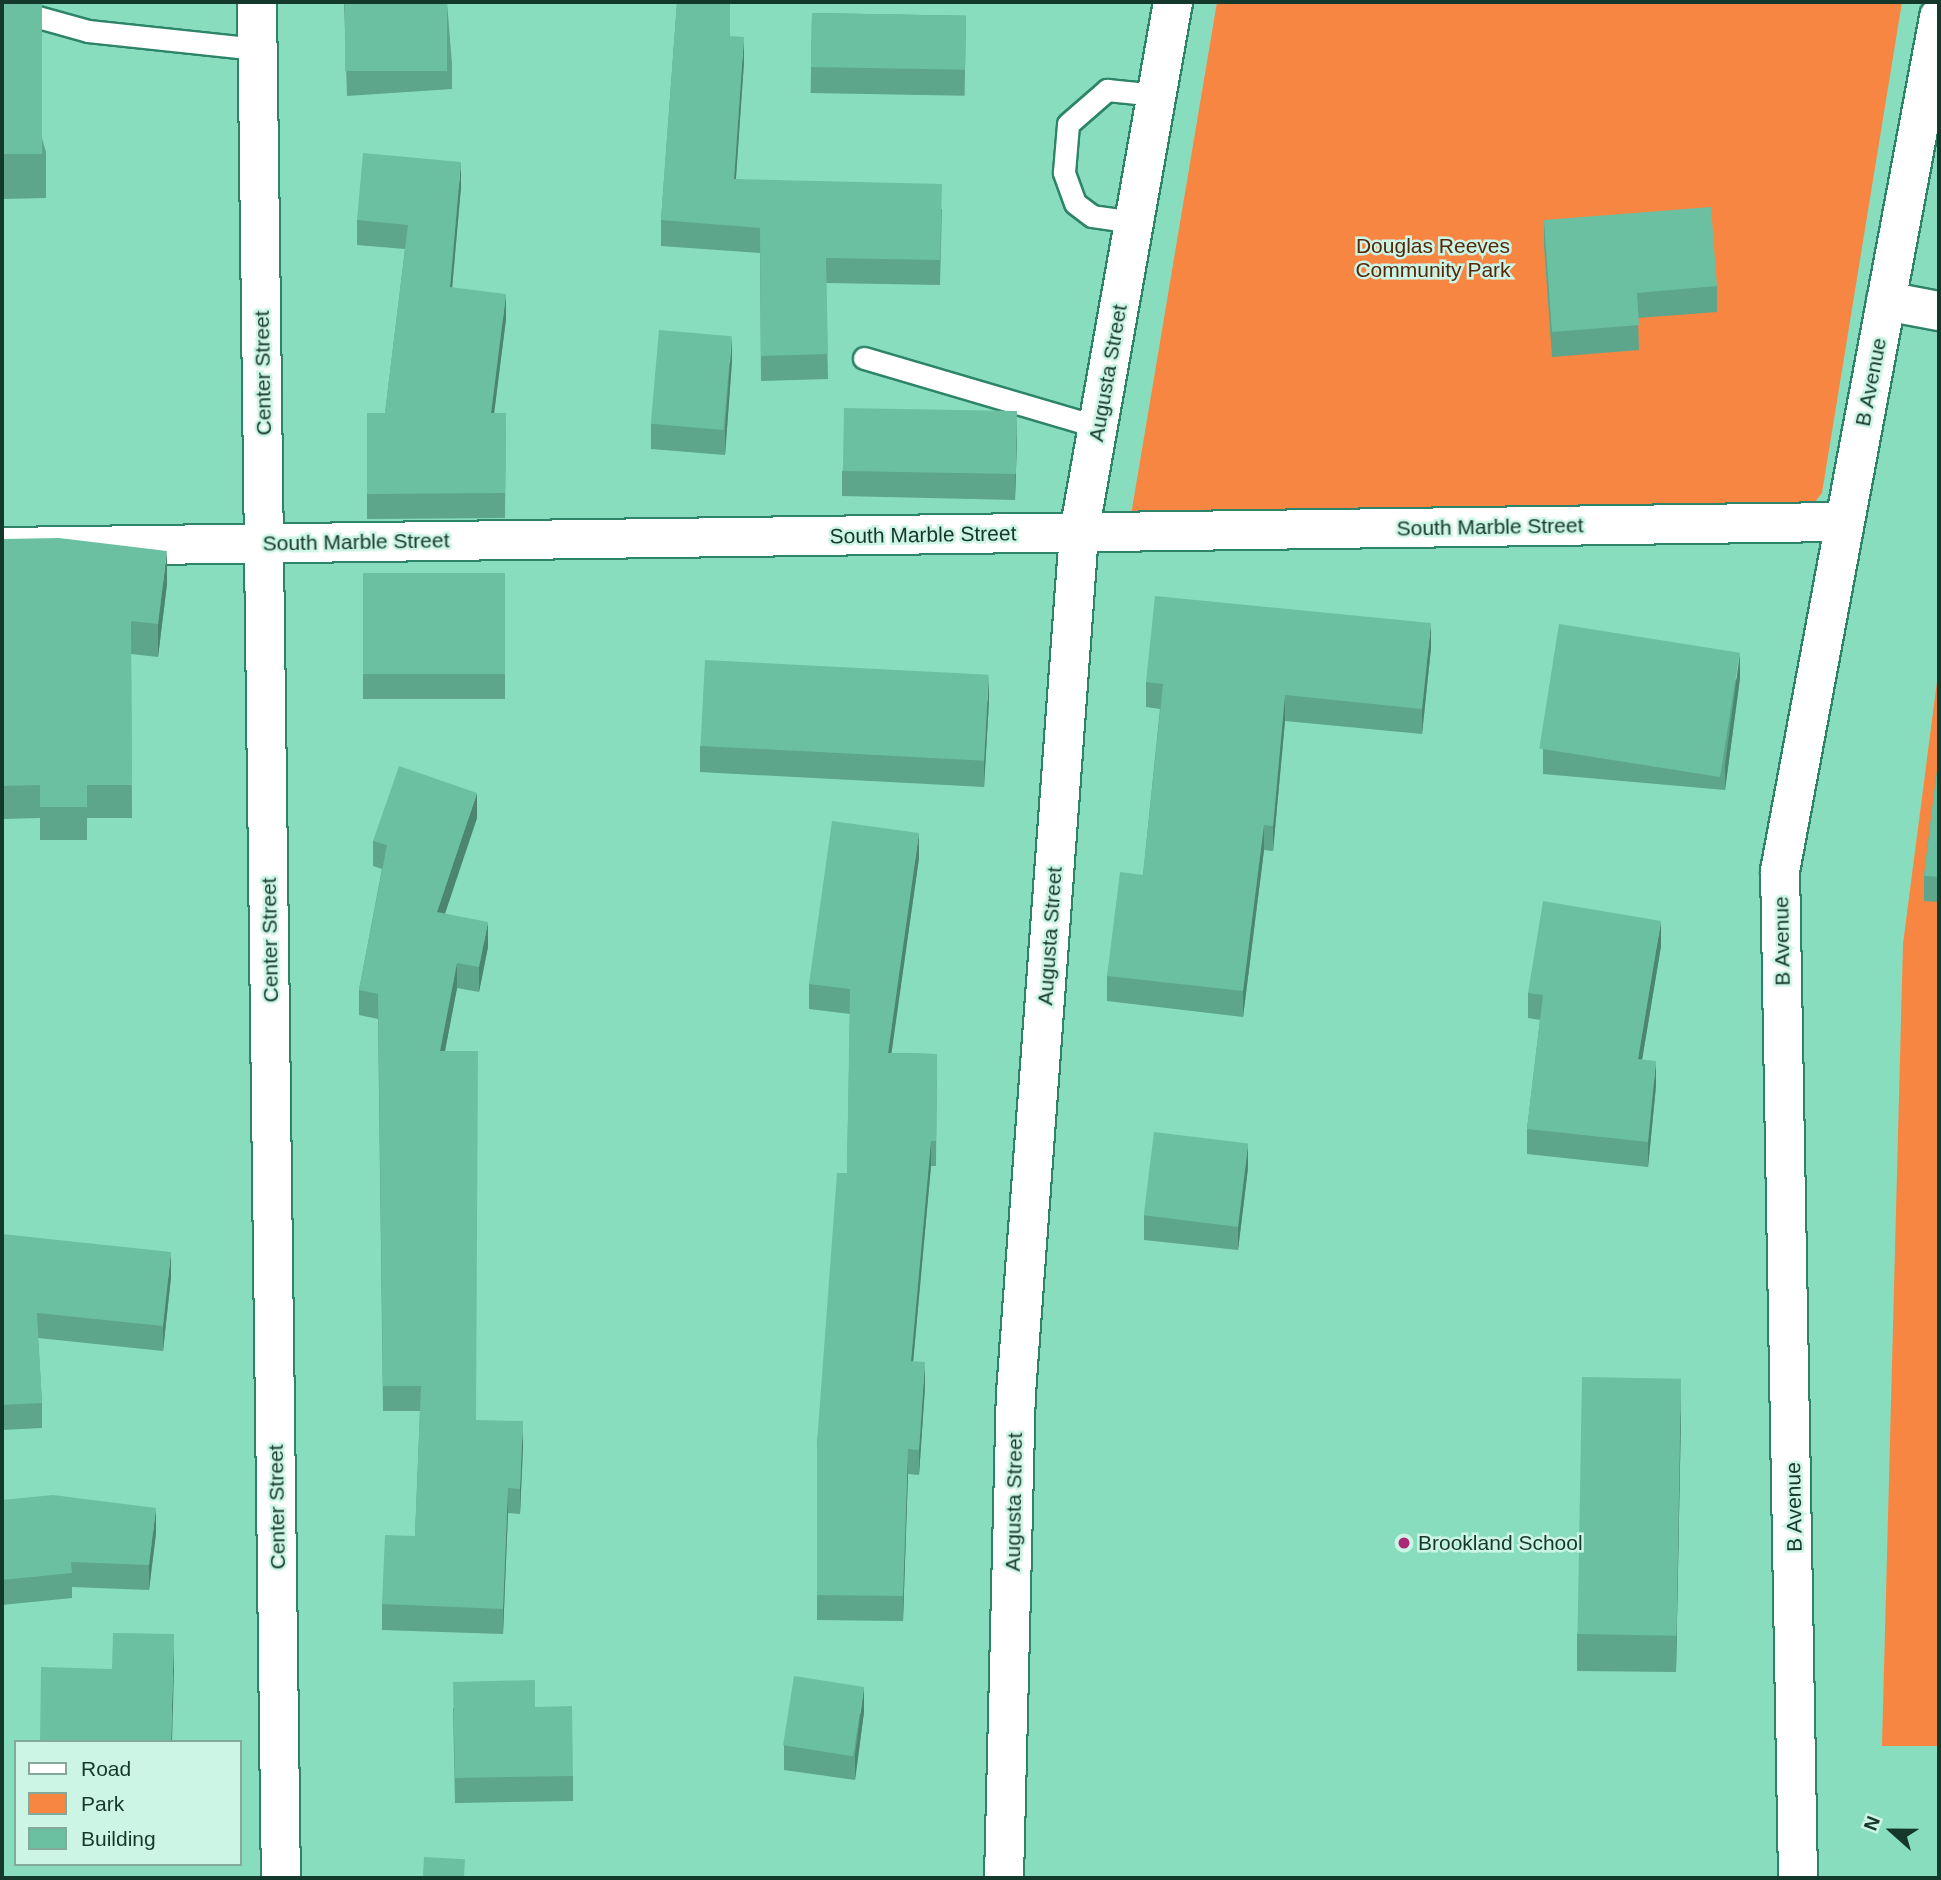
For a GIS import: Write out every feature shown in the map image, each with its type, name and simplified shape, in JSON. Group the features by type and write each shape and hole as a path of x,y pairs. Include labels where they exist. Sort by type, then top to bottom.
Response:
{"street":[{"name":"Center Street","path":"257,2 281,1878"},
{"name":"Augusta Street","path":"1004,1878 1016,1393 1079,533 1173,2"},
{"name":"B Avenue","path":"1798,1878 1780,871 1939,18"},
{"path":"1886,301 1939,311"},
{"name":"South Marble Street","path":"2,547 1843,523"}],"lane":[{"path":"2,8 88,31 257,49"},
{"path":"1135,222 1092,216 1075,203 1065,172 1068,124 1107,90 1157,95"},
{"path":"864,358 1099,427"}],"green space":[{"name":"Douglas Reeves Community Park","path":"1217,2 1902,2 1822,493 1811,507 1131,515"},
{"path":"1939,666 1939,1746 1882,1746 1903,944"}],"building":[{"path":"2,2 42,2 42,154 2,154"},
{"path":"345,2 447,2 447,71 345,71"},
{"path":"677,2 730,2 730,36 744,37 734,179 942,184 940,260 826,258 828,354 761,356 760,228 661,220"},
{"path":"812,13 966,16 965,70 811,67"},
{"path":"363,153 461,162 450,287 506,294 491,413 506,413 505,493 367,494 367,413 385,413 408,225 357,220"},
{"path":"1711,207 1717,286 1637,293 1639,325 1552,332 1544,220"},
{"path":"659,330 732,336 724,430 651,424"},
{"path":"844,408 1017,411 1016,474 843,471"},
{"path":"59,538 167,551 158,624 131,621 132,785 87,785 87,807 40,807 40,785 2,786 2,539"},
{"path":"363,573 505,573 505,674 363,674"},
{"path":"1155,596 1431,623 1422,709 1285,695 1273,826 1264,825 1243,991 1107,976 1120,872 1143,875 1163,684 1146,682"},
{"path":"1559,624 1740,653 1720,777 1539,748"},
{"path":"705,660 989,675 984,761 700,746"},
{"path":"1939,754 1939,877 1924,876"},
{"path":"399,766 477,793 437,912 488,922 479,967 457,963 440,1051 478,1051 476,1420 523,1421 520,1489 508,1488 503,1609 382,1604 385,1535 415,1536 421,1386 383,1386 378,994 359,990 387,845 373,841"},
{"path":"832,821 919,833 888,1053 937,1054 936,1141 931,1141 911,1361 925,1362 919,1450 908,1449 903,1596 817,1595 817,1443 837,1173 847,1173 850,989 809,984"},
{"path":"1543,901 1661,921 1638,1059 1656,1061 1648,1142 1527,1129 1543,995 1528,993"},
{"path":"1154,1132 1248,1144 1238,1227 1144,1215"},
{"path":"2,1234 171,1252 163,1326 37,1313 42,1403 2,1405"},
{"path":"1582,1377 1681,1379 1676,1636 1578,1634"},
{"path":"53,1495 156,1508 149,1565 71,1562 72,1573 2,1580 2,1500"},
{"path":"113,1633 174,1634 171,1740 40,1740 41,1667 112,1669"},
{"path":"794,1676 864,1687 853,1756 783,1745"},
{"path":"535,1680 535,1707 572,1706 573,1776 455,1778 453,1682"},
{"path":"424,1857 465,1859 464,1878 423,1878"}],"place":[{"name":"Brookland School","path":"1404,1543"}]}
